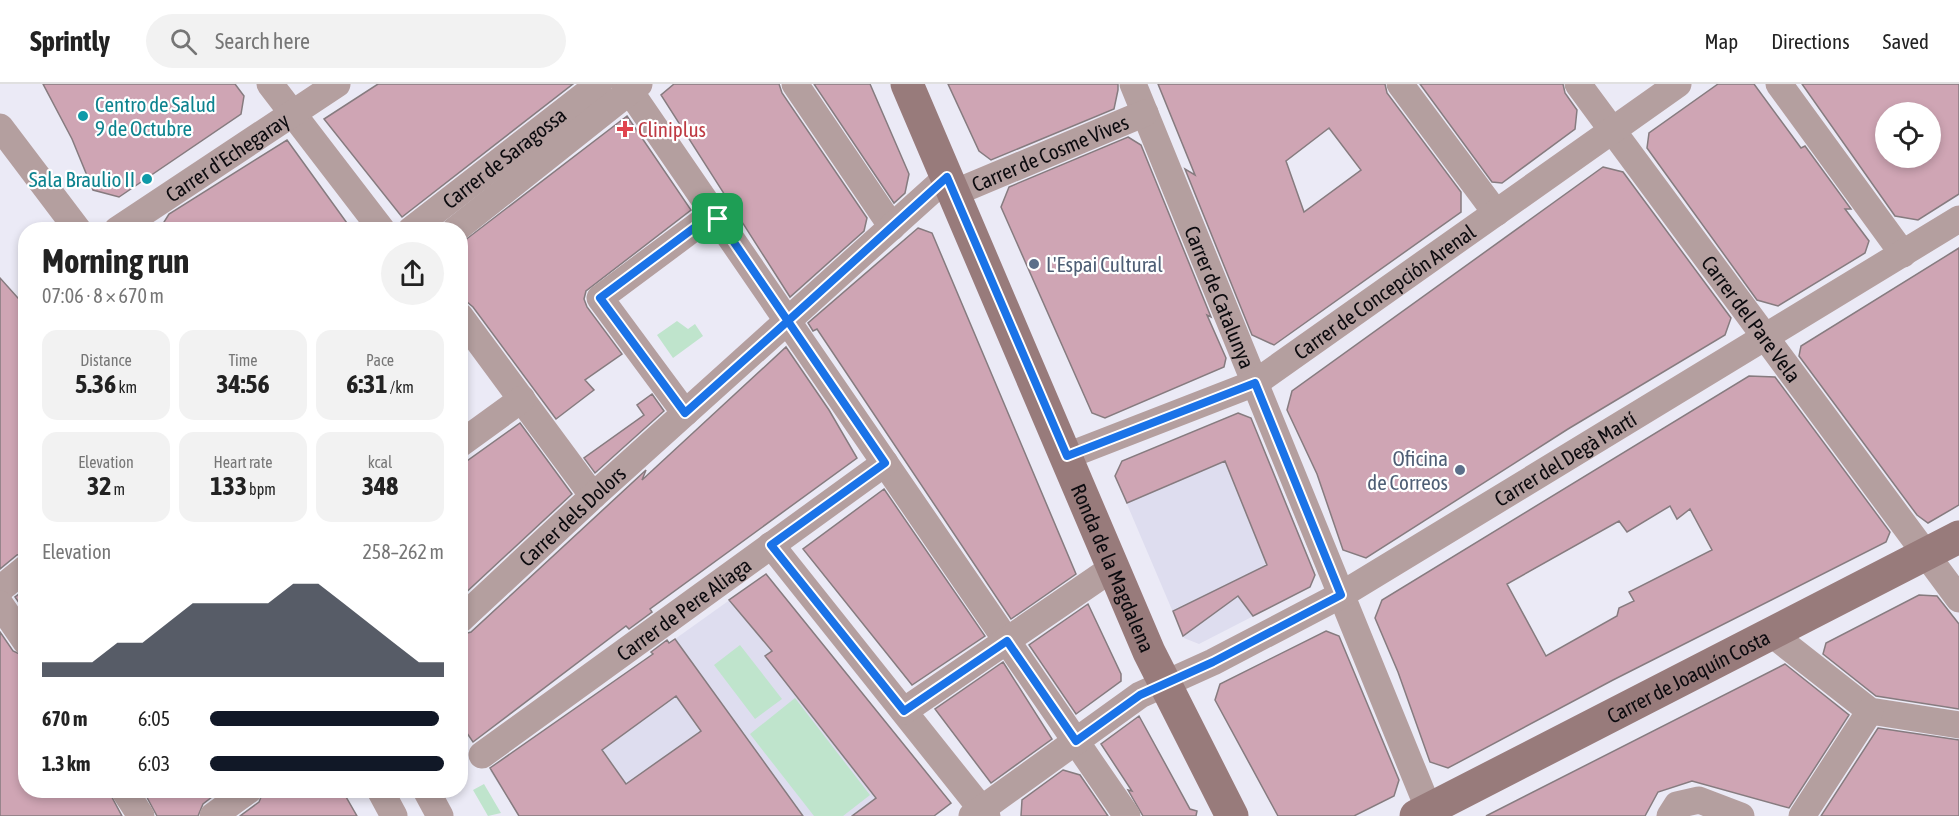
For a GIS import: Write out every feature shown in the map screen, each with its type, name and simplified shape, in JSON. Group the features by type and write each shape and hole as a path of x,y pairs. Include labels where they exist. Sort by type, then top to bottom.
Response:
{"main road":[{"name":"Ronda de la Magdalena","path":"907,84 1164,685 1224,813"},
{"name":"Carrer de Joaquín Costa","path":"1422,813 1959,537"}],"street":[{"path":"270,84 376,222"},
{"name":"Carrer d'Echegaray","path":"128,222 336,84"},
{"name":"Carrer de Saragossa","path":"421,222 599,84"},
{"path":"795,84 892,227"},
{"name":"Carrer de Catalunya","path":"1133,84 1341,595 1422,813"},
{"path":"1400,84 1496,213"},
{"name":"Carrer del Pare Vela","path":"1578,84 1959,599"},
{"name":"Carrer de Concepción Arenal","path":"1067,456 1255,383 1678,84"},
{"path":"1779,84 1903,254"},
{"path":"630,86 714,213 1127,816"},
{"name":"Carrer de Saragossa","path":"452,222 630,86"},
{"name":"Carrer de Saragossa","path":"465,222 630,86"},
{"name":"Carrer de Cosme Vives","path":"788,321 892,227 951,185 1145,113"},
{"path":"0,127 72,222"},
{"path":"685,413 600,298 714,213"},
{"name":"Carrer del Degà Martí","path":"980,814 1140,695 1341,595 1959,219"},
{"name":"Carrer dels Dolors","path":"468,613 593,496 788,321"},
{"path":"468,327 593,496"},
{"path":"468,438 522,399"},
{"name":"Carrer de Pere Aliaga","path":"482,754 885,463"},
{"path":"771,545 904,711 980,814"},
{"path":"904,711 1114,567"},
{"path":"0,588 18,574"},
{"path":"0,604 18,630"},
{"path":"1772,634 1870,711 1959,725"},
{"path":"1802,816 1870,711"},
{"path":"129,798 141,816"},
{"path":"213,816 238,798"},
{"path":"384,798 394,816"},
{"path":"430,798 440,816"},
{"path":"1670,816 1677,805 1699,800 1741,816"}],"shaded area":[{"path":"1238,413 1251,418 1315,573 1310,587 1199,644 1184,638 1115,476 1122,461"},
{"path":"766,574 951,803 934,816 519,816 490,771"}],"green space":[{"path":"677,321 688,329 695,324 703,336 673,358 657,335"},
{"path":"740,645 782,699 755,719 714,665"},
{"path":"795,698 870,795 843,816 814,816 750,734"},
{"path":"484,784 501,813 488,816 473,790"}],"building":[{"path":"43,84 235,84 244,96 241,114 119,197 93,190 72,139"},
{"path":"378,84 573,84 402,217 324,119"},
{"path":"674,84 779,84 782,93 867,218 864,231 790,297 661,95"},
{"path":"814,84 870,84 909,174 905,193 894,203"},
{"path":"948,84 1118,84 1118,90 1114,109 991,160 979,151"},
{"path":"1158,84 1385,84 1387,93 1461,192 1461,212 1274,345 1252,335 1185,169 1195,175","holes":["1329,128 1361,170 1304,212 1286,161"]},
{"path":"1420,84 1563,84 1565,93 1577,110 1575,129 1502,183 1492,182"},
{"path":"1718,84 1754,84 1801,148 1805,146 1851,209 1845,209 1869,241 1865,253 1778,306 1757,300 1647,148 1649,133"},
{"path":"1802,84 1959,84 1959,194 1918,220 1895,216"},
{"path":"627,116 691,210 586,291 584,299 587,307 622,354 585,380 594,390 556,419 468,303 468,238"},
{"path":"1128,137 1141,145 1226,358 1224,367 1105,418 1092,413 1001,207 1009,187"},
{"path":"287,140 346,222 164,222 169,214"},
{"path":"1603,167 1623,172 1731,318 1725,335 1568,429 1366,558 1343,550 1317,474 1287,410 1292,391"},
{"path":"918,228 932,233 1076,574 1011,619 817,329 813,331 808,323"},
{"path":"1959,248 1959,505 1928,523 1917,515 1799,356 1801,346"},
{"path":"0,278 18,298 18,555 0,569"},
{"path":"786,347 829,410 857,458 650,609 652,612 629,629 626,626 473,742 468,735 468,633 646,470 642,480"},
{"path":"1749,376 1775,377 1890,532 1886,542 1613,680 1448,768 1430,762 1398,672 1375,618 1382,600","holes":["1670,506 1677,519 1690,509 1712,550 1629,592 1634,601 1619,608 1617,616 1546,656 1507,584 1619,521 1627,532"]},
{"path":"652,394 664,411 595,473 584,458 644,415 637,405"},
{"path":"1238,413 1251,418 1315,575 1310,587 1253,616 1238,596 1183,636 1173,611 1267,565 1225,461 1127,503 1115,476 1122,461"},
{"path":"520,423 572,494 468,591 468,460"},
{"path":"884,489 985,636 912,685 803,549"},
{"path":"766,574 951,803 934,816 852,816 876,798 765,656 772,651 729,600"},
{"path":"1919,595 1937,596 1959,624 1959,709 1876,696 1823,654 1826,643"},
{"path":"1088,604 1121,674 1121,681 1076,714 1029,645"},
{"path":"1326,631 1339,636 1399,780 1394,796 1354,816 1278,816 1215,700 1220,684"},
{"path":"0,632 13,651 18,653 18,798 112,798 122,816 0,816"},
{"path":"675,639 803,816 519,816 490,768 653,654 651,652 667,640 669,643","holes":["676,696 701,731 626,784 602,750"]},
{"path":"1003,662 1052,739 991,783 935,709"},
{"path":"1785,664 1849,715 1789,808 1692,781 1658,792 1645,816 1486,816"},
{"path":"1139,716 1190,809 1197,811 1196,816 1143,816 1128,790 1132,791 1101,744"},
{"path":"1878,728 1959,740 1959,816 1821,816"},
{"path":"1063,770 1080,775 1108,816 1021,816 1022,800"},
{"path":"147,798 211,798 203,804 198,816 157,816"},
{"path":"261,798 347,798 357,816 240,816 259,802"}],"place":[{"name":"Centro de Salud 9 de Octubre","path":"83,116"},
{"name":"Cliniplus","path":"625,129"},
{"name":"Sala Braulio II","path":"147,179"},
{"name":"L'Espai Cultural","path":"1034,264"},
{"name":"Oficina de Correos","path":"1460,470"}],"route":[{"path":"718,219 714,213 600,298 685,413 788,321 947,177 1067,456 1255,383 1341,595 1213,662 1140,695 1076,741 1007,641 904,711 771,545 885,463 837,392 788,321 718,219"}]}
